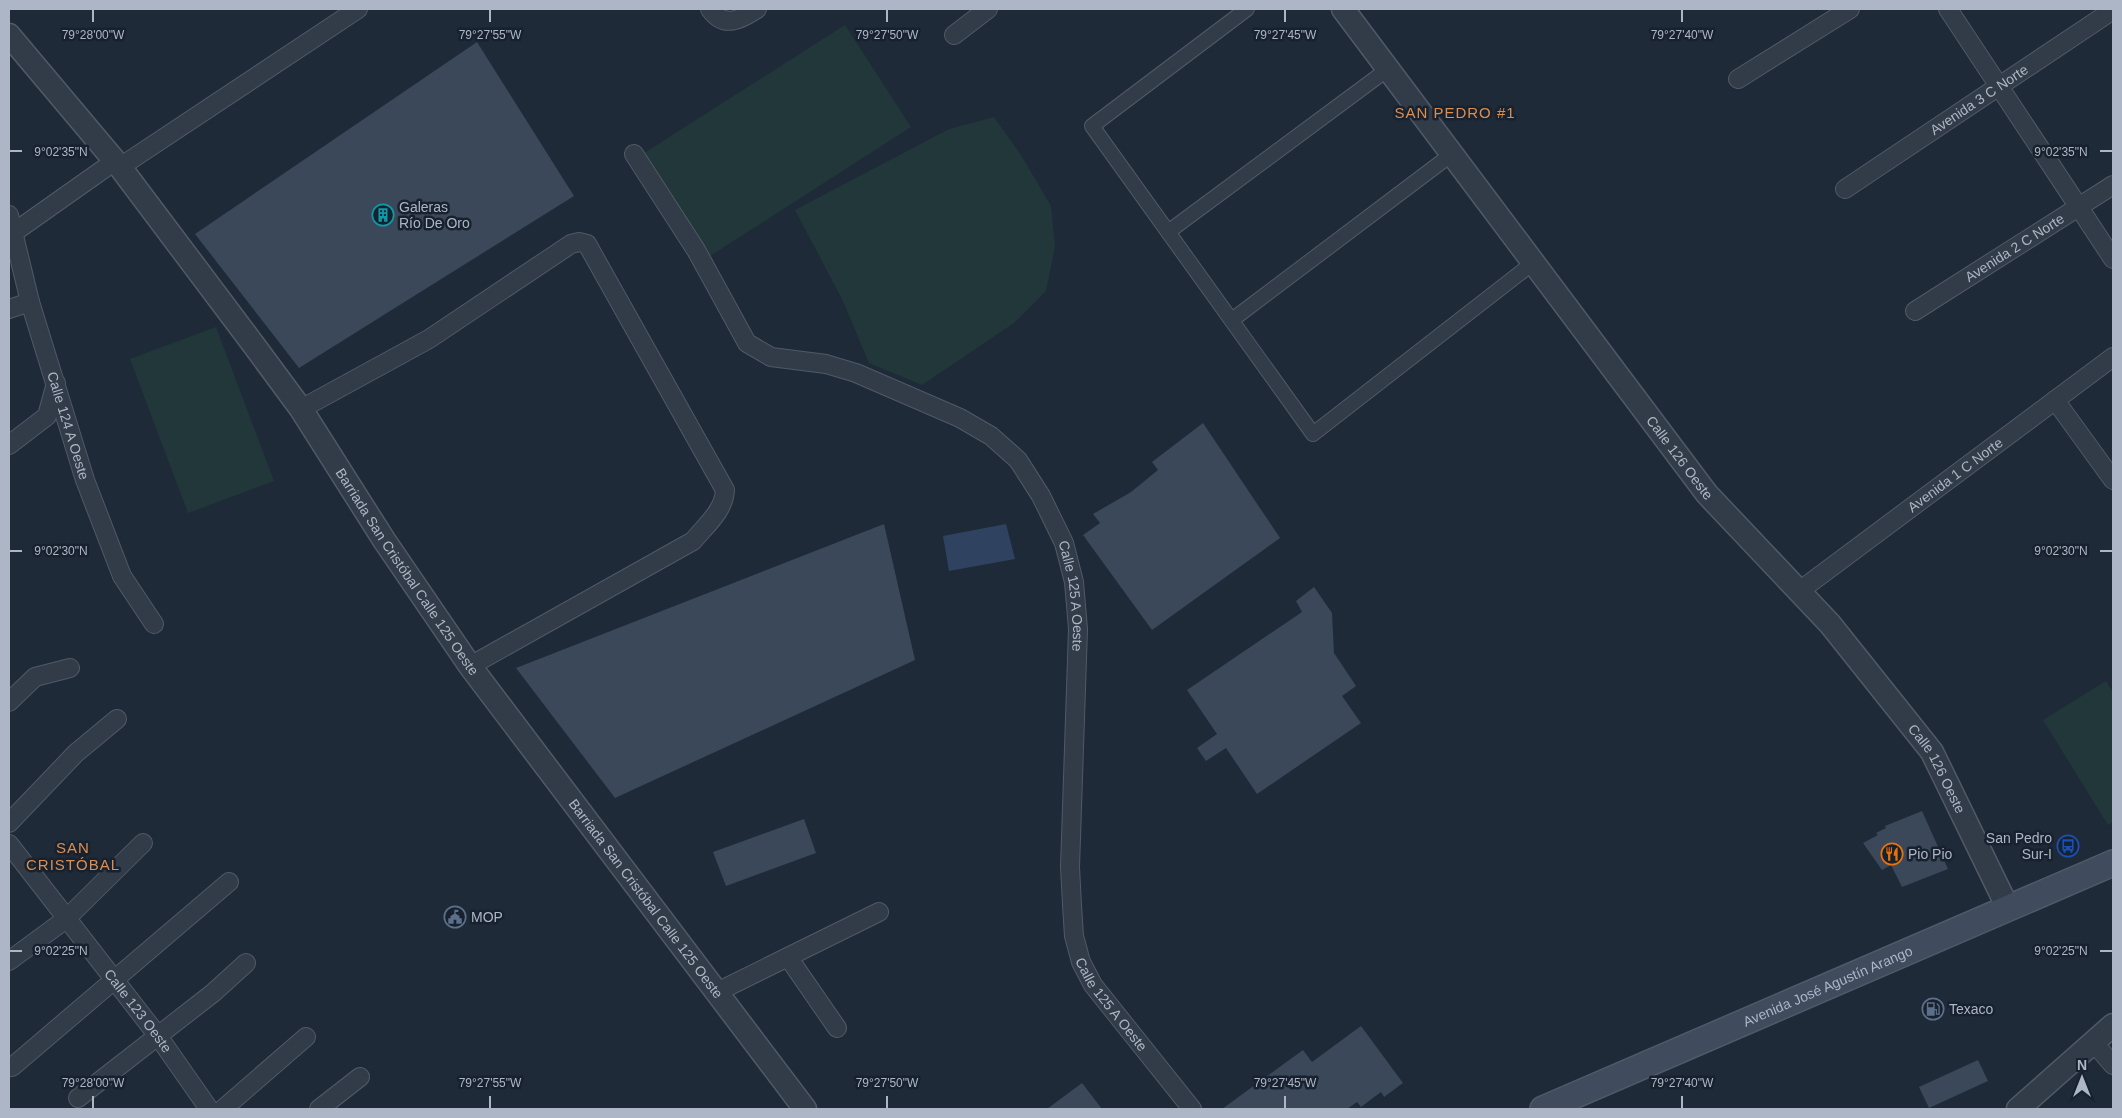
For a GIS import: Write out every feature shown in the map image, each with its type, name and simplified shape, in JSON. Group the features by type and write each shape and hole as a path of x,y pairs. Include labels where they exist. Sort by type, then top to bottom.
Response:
{"main road":[{"name":"Avenida José Agustín Arango","path":"1543,1109 2113,863"}],"street":[{"path":"13,234 117,164 358,9"},
{"path":"710,9 716,17 727,22 740,20 757,9"},
{"path":"954,35 988,9"},
{"path":"1246,9 1092,126 1313,434 1533,262"},
{"name":"Calle 126 Oeste","path":"1343,9 1707,494 1830,624 1932,752 2008,908"},
{"path":"1738,79 1850,9"},
{"path":"1948,9 2113,259"},
{"name":"Avenida 3 C Norte","path":"1845,190 2113,10"},
{"name":"Barriada San Cristóbal Calle 125 Oeste","path":"9,35 117,164 301,409 384,540 470,666 806,1109"},
{"path":"1168,232 1388,70"},
{"name":"Calle 125 A Oeste","path":"634,154 696,250 748,343 771,357 826,364 856,373 960,418 991,436 1018,460 1041,496 1064,543 1074,582 1078,629 1070,867 1074,936 1081,962 1093,985 1192,1109"},
{"path":"1232,320 1452,154"},
{"name":"Avenida 2 C Norte","path":"1915,312 2113,185"},
{"name":"Calle 124 A Oeste","path":"9,215 30,302 85,480 122,576 154,624"},
{"path":"301,409 429,339 571,244 579,242 587,244 725,490 725,500 720,510 693,541 470,666"},
{"path":"9,309 30,302"},
{"name":"Avenida 1 C Norte","path":"1798,592 2113,357"},
{"path":"9,446 47,416 56,382"},
{"path":"2055,400 2113,480"},
{"path":"9,702 35,677 70,668"},
{"path":"9,824 76,753 116,719"},
{"path":"9,961 66,919 143,843"},
{"name":"Calle 123 Oeste","path":"9,844 158,1036 204,1108"},
{"path":"12,1067 230,882"},
{"path":"717,992 879,912"},
{"path":"788,957 837,1028"},
{"path":"78,1098 214,993 246,962"},
{"path":"2018,1109 2113,1025"},
{"path":"223,1109 306,1036"},
{"path":"2094,1043 2113,1065"},
{"path":"319,1109 360,1077"}],"green space":[{"path":"845,25 911,127 707,258 641,155"},
{"path":"994,117 1021,155 1051,206 1055,246 1046,291 1014,323 922,385 869,363 842,299 795,210 949,129"},
{"path":"216,327 274,481 188,513 130,359"},
{"path":"2106,681 2113,692 2113,822 2108,825 2043,720"}],"water":[{"path":"1006,524 1015,559 949,571 943,536"}],"building":[{"name":"Galeras Río De Oro","path":"477,42 574,196 299,368 195,234"},
{"path":"1203,423 1280,538 1152,630 1083,535 1100,523 1093,514 1131,492 1158,470 1152,462"},
{"path":"884,524 915,660 615,798 516,668"},
{"path":"1314,587 1332,613 1334,653 1356,686 1342,696 1361,723 1257,794 1226,748 1206,761 1197,748 1217,734 1187,690 1302,612 1296,601"},
{"path":"1922,811 1948,869 1902,887 1891,865 1882,870 1863,843 1878,835 1876,833 1886,828 1885,826"},
{"path":"804,819 816,853 726,886 713,852"},
{"path":"1361,1026 1403,1083 1384,1097 1381,1092 1361,1107 1357,1102 1347,1109 1222,1109 1303,1050 1312,1062"},
{"path":"1978,1060 1988,1081 1929,1108 1919,1087"},
{"path":"1082,1083 1102,1109 1047,1109"}],"place":[{"name":"Galeras Río De Oro","path":"383,215"},
{"name":"San Pedro Sur-I","path":"2068,846"},
{"name":"Pio Pio","path":"1892,854"},
{"name":"MOP","path":"455,917"},
{"name":"Texaco","path":"1933,1009"}],"district":[{"name":"SAN PEDRO #1","path":"1455,112"},
{"name":"SAN CRISTÓBAL","path":"73,856"}]}
